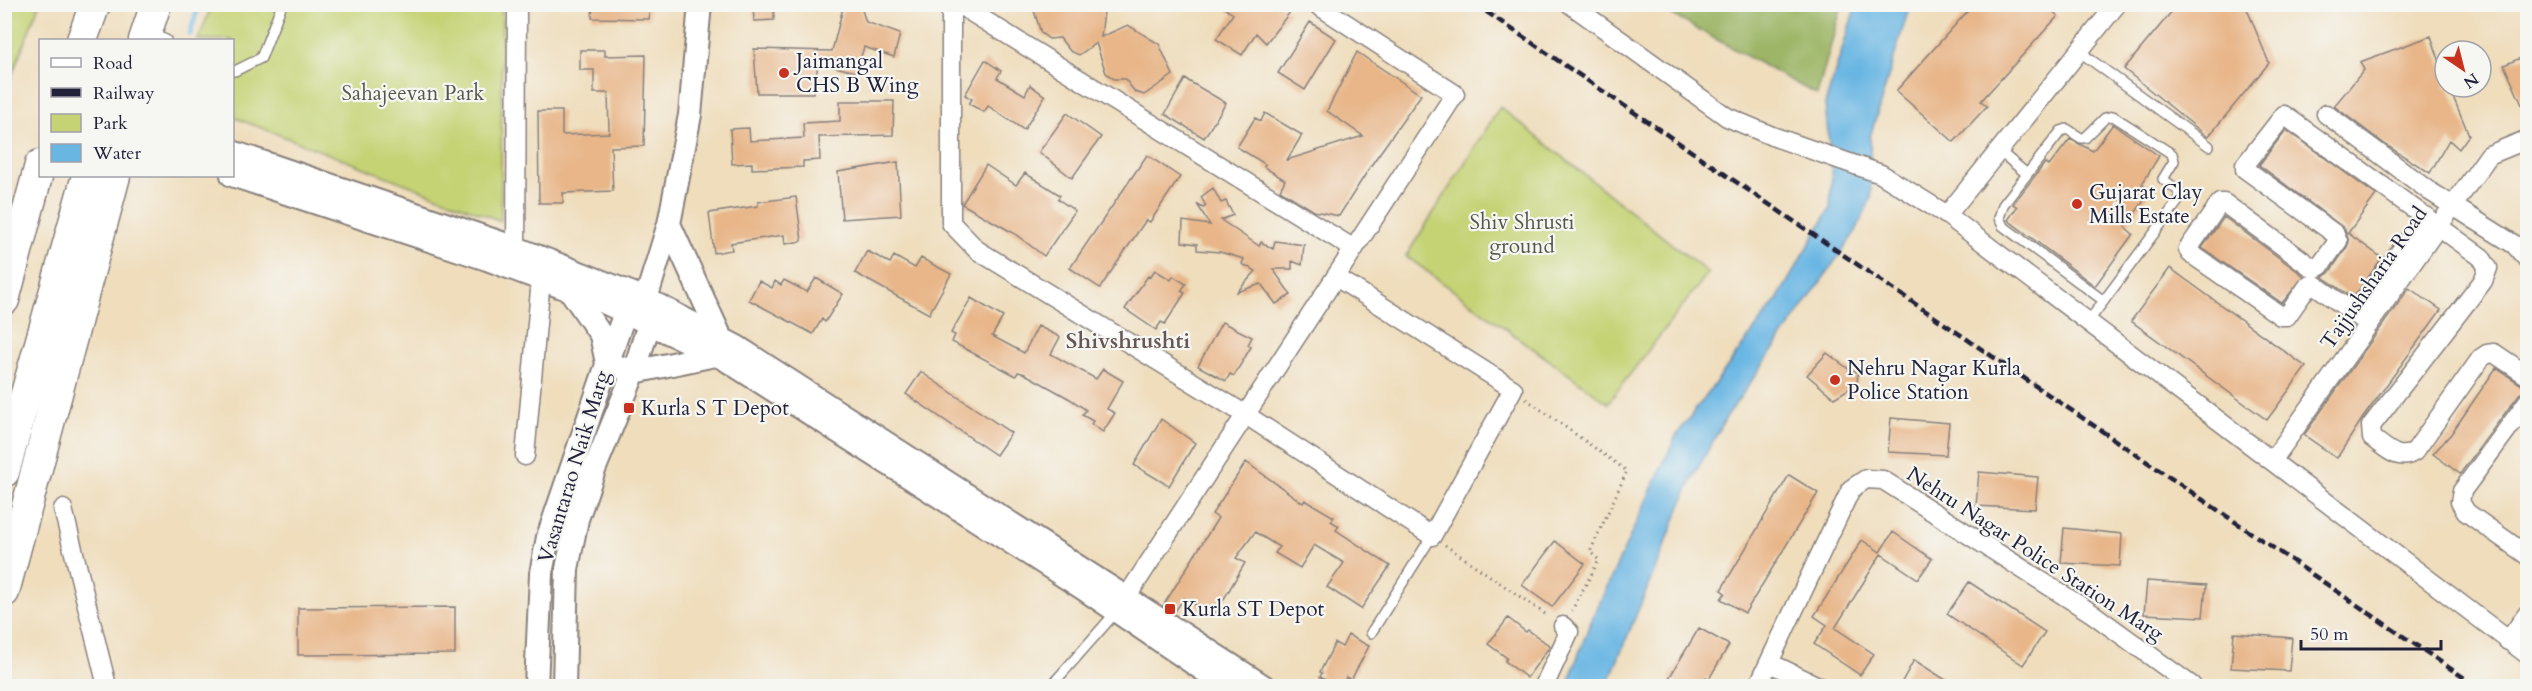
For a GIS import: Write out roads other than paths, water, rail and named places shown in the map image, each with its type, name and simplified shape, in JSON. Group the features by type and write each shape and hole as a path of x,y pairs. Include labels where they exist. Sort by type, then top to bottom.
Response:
{"highway":[{"path":"82,39 95,4"},
{"path":"4,220 17,176 39,146"},
{"path":"4,300 38,174"},
{"path":"4,472 87,177"},
{"path":"5,592 115,177"}],"street":[{"path":"516,259 517,4"},
{"name":"Vasantarao Naik Marg","path":"564,687 567,569 578,519 594,470 634,372 649,324 646,299 669,224 690,115 700,4"},
{"path":"951,4 951,223 977,250 1246,415 1432,536 1513,389 1336,277"},
{"path":"958,4 1354,249"},
{"path":"1122,605 1455,94 1316,4"},
{"path":"1570,4 1727,117 1772,136 1881,174 1947,215 2528,655"},
{"path":"1947,215 2117,4"},
{"path":"2362,319 2315,285 2308,286 2287,316 2280,316 2190,253 2189,245 2216,206 2224,203 2314,269 2320,266 2338,241 2337,237 2245,169 2245,165 2281,117 2287,114 2481,257 2488,268 2483,280 2371,426 2372,438 2401,457 2408,457 2415,451 2481,358 2487,354 2494,353 2528,376"},
{"path":"2326,114 2453,206 2515,245 2528,260"},
{"name":"Tajjushsharia Road","path":"2272,461 2362,319 2432,221 2453,206 2489,154 2528,139"},
{"path":"234,153 516,259 541,279 625,312 649,324 718,346"},
{"path":"234,176 646,299 1122,605 1263,687"},
{"path":"669,224 718,346"},
{"path":"525,456 541,279"},
{"path":"570,290 601,335 606,363 634,372 718,346"},
{"path":"625,312 646,299"},
{"name":"Vasantarao Naik Marg","path":"536,687 541,574 555,512 625,312"},
{"path":"2528,401 2462,491 2460,502 2466,512 2528,556"},
{"name":"Nehru Nagar Police Station Marg","path":"1758,687 1851,489 1866,479 1883,480 2093,614 2192,687"},
{"path":"63,508 107,687"},
{"path":"555,512 578,519"},
{"path":"1122,605 1227,687"},
{"path":"2508,640 2528,613"},
{"path":"539,625 566,626"},
{"path":"1544,687 1569,632 1563,626"},
{"path":"1770,663 1818,687"}],"lane":[{"path":"234,71 261,58 282,4"},
{"path":"2080,52 2209,146"},
{"path":"2088,322 2104,301 2179,200 2179,190 2163,179 2174,158 2109,116 2085,138 2063,129 2000,210 1999,218 2003,226 2104,301"},
{"path":"1999,151 2027,174"},
{"path":"1371,633 1432,536"},
{"path":"1051,687 1122,605"}],"water":[{"path":"1856,5 1910,5 1870,137 1871,198 1856,231 1727,416 1692,479 1607,686 1567,686 1589,626 1676,436 1778,298 1830,209 1832,172 1825,104"}],"waterway":[{"path":"190,34 199,4"}],"railway":[{"path":"1475,4 2476,686"}],"place":[{"name":"Jaimangal CHS B Wing","path":"784,73"},
{"name":"Gujarat Clay Mills Estate","path":"2077,204"},
{"name":"Nehru Nagar Kurla Police Station","path":"1835,380"},
{"name":"Kurla S T Depot","path":"629,408"},
{"name":"Kurla ST Depot","path":"1170,609"}],"district":[{"name":"Shivshrushti","path":"1128,341"}],"park label":[{"name":"Sahajeevan Park","path":"413,93"},
{"name":"Shiv Shrusti ground","path":"1522,234"}]}
